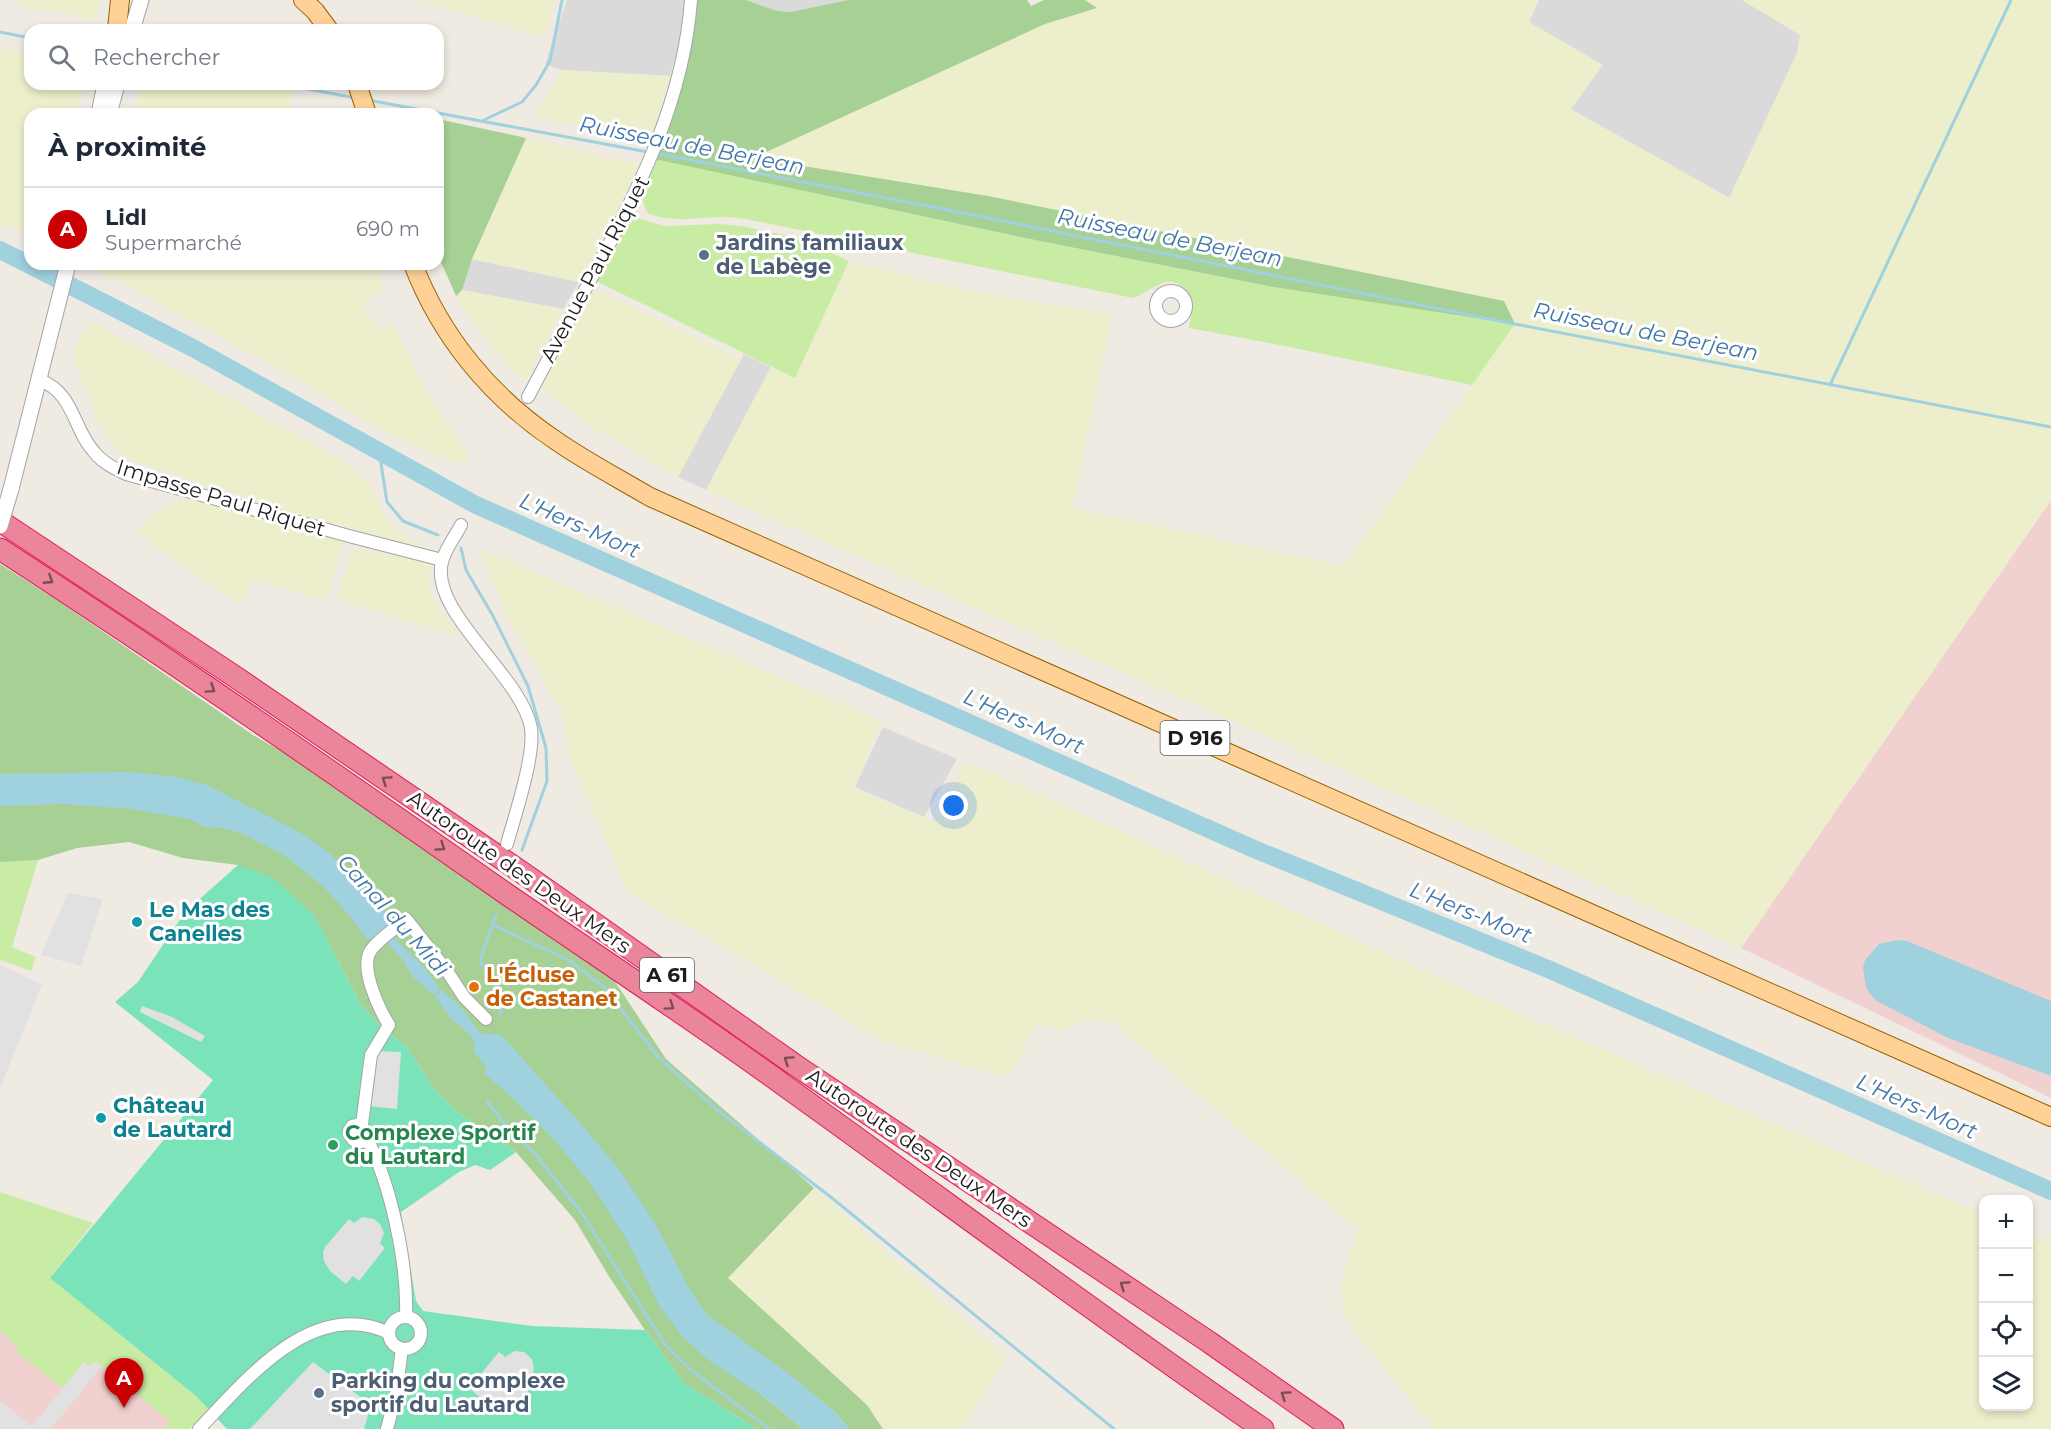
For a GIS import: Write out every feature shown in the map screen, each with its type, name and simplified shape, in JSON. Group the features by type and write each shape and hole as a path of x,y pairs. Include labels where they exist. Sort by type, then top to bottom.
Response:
{"highway":[{"name":"Autoroute des Deux Mers","path":"0,521 234,676 530,878 795,1065 1200,1336 1333,1429"},
{"name":"Autoroute des Deux Mers","path":"0,549 110,620 333,771 783,1084 981,1229 1263,1429"}],"main road":[{"path":"120,0 122,24"},
{"path":"303,0 315,10 325,24"},
{"path":"318,0 334,24"},
{"path":"359,90 365,108"},
{"name":"D 916","path":"416,270 439,320 471,365 496,392 554,440 650,497 2051,1117"}],"street":[{"path":"123,24 127,0"},
{"path":"126,24 141,0"},
{"name":"Avenue Paul Riquet","path":"528,397 647,170 684,54 691,0"},
{"path":"100,108 104,90"},
{"path":"111,108 115,90"},
{"path":"0,526 67,270"},
{"name":"Impasse Paul Riquet","path":"40,380 55,387 64,397 88,444 113,468 140,478 442,560"},
{"path":"461,525 442,560 442,580 451,606 522,704 528,717 532,742 507,844"},
{"path":"406,1317 406,1283 398,1238 384,1182 366,1139 369,1131 362,1124 371,1055 389,1025 383,1016 366,969 368,956 376,945 406,919 447,971 464,997 486,1018"},
{"path":"406,1317 418,1323 421,1335 414,1346 402,1349 396,1346 389,1334 394,1321 406,1317"},
{"path":"199,1429 242,1384 282,1349 301,1337 338,1327 356,1325 374,1327 389,1334"},
{"path":"387,1429 396,1394 402,1349"}],"shaded area":[{"path":"567,0 685,0 679,45 670,76 562,70 545,64"},
{"path":"746,0 848,0 790,12 777,11"},
{"path":"1539,0 1742,0 1800,34 1797,53 1730,198 1570,109 1528,22"},
{"path":"472,259 579,282 563,309 462,290"},
{"path":"744,354 771,367 706,490 678,477"},
{"path":"2051,500 2051,1098 1741,948"},
{"path":"883,727 957,759 924,817 855,787"},
{"path":"68,893 103,899 81,966 41,955"},
{"path":"0,965 42,984 0,1088"},
{"path":"142,1006 172,1017 205,1036 201,1042 140,1012"},
{"path":"375,1051 401,1052 397,1109 368,1106"},
{"path":"362,1217 374,1219 380,1224 384,1233 380,1244 385,1248 359,1281 353,1276 346,1284 330,1271 324,1261 323,1253 325,1247 349,1219 354,1223"},
{"path":"0,1331 19,1348 17,1351 63,1388 84,1362 95,1360 170,1421 163,1429 0,1429"},
{"path":"515,1351 524,1352 532,1359 534,1369 531,1379 535,1383 514,1408 506,1413 490,1414 478,1404 482,1399 469,1388 499,1352 505,1357"},
{"path":"95,1361 102,1366 51,1429 0,1429 0,1401 32,1426 84,1362 90,1367"},
{"name":"Parking du complexe sportif du Lautard","path":"313,1362 371,1405 364,1429 250,1429"}],"green space":[{"path":"12,0 99,0 96,21 67,13 27,8"},
{"path":"418,0 554,0 548,29 539,36"},
{"path":"694,0 746,0 777,11 790,12 848,0 1027,0 1031,6 1044,0 1085,0 1097,8 1045,24 762,154 785,163 988,196 1504,301 1515,324 1273,287 1035,240 654,159"},
{"path":"1085,0 1539,0 1529,22 1603,65 1571,109 1729,198 1797,53 1800,35 1742,0 2051,0 2051,500 1741,948 1240,724 706,490 771,367 795,378 849,261 974,292 1112,315 1072,508 1344,566 1515,325 1504,301 988,196 785,163 762,154 1045,24 1096,8"},
{"path":"0,47 24,53 24,90 82,90 77,108 24,108 24,229 0,226"},
{"path":"562,70 670,76 653,135 554,122 536,113"},
{"path":"140,90 293,90 289,108 136,108"},
{"path":"444,120 526,138 472,259 462,290 456,296 444,269"},
{"path":"526,138 639,164 615,216 579,282 472,259"},
{"path":"654,159 1035,240 1273,287 1515,324 1472,385 1189,328 1191,299 1186,290 1173,282 1159,285 1133,298 746,219 724,217 674,219 657,216 648,213 642,199 645,179"},
{"path":"631,218 665,226 720,224 742,226 829,245 830,252 849,261 795,378 596,281 626,221"},
{"path":"98,270 376,270 384,290 366,299 364,307 376,326 394,324 423,386 469,456 462,464 435,455 376,427 297,379"},
{"path":"592,288 741,359 678,477 593,428 543,390 541,379"},
{"path":"462,290 563,309 525,382 509,368 459,303 456,296"},
{"path":"91,322 349,464 369,483 389,524 415,545 294,513 134,461 117,449 99,425 77,366 75,351 81,335"},
{"path":"190,499 340,540 342,549 327,600 251,579 240,604 136,533 151,516 166,506 179,500"},
{"path":"353,548 420,561 429,566 430,589 439,608 462,637 343,602 338,594"},
{"path":"480,549 882,721 854,788 934,822 967,761 1474,994 1979,1212 1979,1411 2033,1411 2033,1235 2051,1243 2051,1429 1434,1429 1346,1320 1340,1286 1358,1230 1111,1021 1085,1020 1059,1031 1037,1024 1008,1078 883,1041 627,891 568,752 562,711 509,621"},
{"path":"0,564 60,602 253,735 361,797 474,884 614,980 666,1059 814,1188 728,1278 867,1405 883,1429 849,1429 835,1412 706,1314 695,1299 763,1396 803,1429 757,1429 685,1384 610,1278 575,1220 516,1152 457,1112 435,1090 406,1046 383,1029 361,1005 314,915 238,865 183,858 129,842 77,848 38,860 0,862"},
{"path":"38,860 12,947 36,957 31,971 0,960 0,862"},
{"name":"Complexe Sportif du Lautard","path":"238,865 272,877 314,915 361,1005 383,1029 406,1046 435,1090 457,1112 516,1152 490,1170 475,1165 459,1172 401,1212 416,1301 423,1311 532,1326 645,1330 685,1384 757,1429 227,1429 196,1396 50,1278 213,1080 115,1002 138,982 185,912"},
{"path":"814,1188 1006,1358 962,1429 883,1429 867,1405 728,1278"},
{"path":"0,1192 93,1223 50,1278 196,1396 208,1409 190,1429 163,1429 170,1421 95,1361 90,1366 84,1362 63,1388 16,1352 19,1348 0,1331"}],"water":[{"path":"129,772 177,777 207,785 303,834 330,854 361,883 383,908 390,920 389,929 395,939 424,967 440,989 434,995 412,976 403,960 389,945 379,938 367,939 323,886 284,855 241,833 224,828 205,827 189,819 132,809 64,804 0,806 0,774"},
{"path":"1898,940 1907,941 2051,1001 2051,1076 1948,1038 1875,1000 1866,988 1863,968 1865,960 1879,944"},
{"path":"441,989 461,1007 481,1034 498,1034 505,1039 621,1172 655,1223 689,1288 706,1314 797,1380 835,1412 849,1429 803,1429 763,1396 708,1360 681,1335 659,1305 627,1240 590,1183 556,1142 518,1103 484,1073 487,1068 474,1052 474,1040 450,1018 435,996"}],"waterway":[{"path":"484,120 522,102 536,85 550,61 562,0"},
{"path":"1830,385 2011,0"},
{"name":"Ruisseau de Berjean","path":"0,32 24,37"},
{"name":"Ruisseau de Berjean","path":"313,90 356,98"},
{"name":"Ruisseau de Berjean","path":"368,100 411,108"},
{"name":"Ruisseau de Berjean","path":"444,114 648,152"},
{"name":"Ruisseau de Berjean","path":"654,153 1515,324 2051,427"},
{"name":"L'Hers-Mort","path":"0,250 24,262"},
{"name":"L'Hers-Mort","path":"39,270 191,347 476,505 1254,849 1548,969 2051,1191"},
{"path":"379,451 387,502 403,521 438,535"},
{"path":"461,548 466,570 493,616 528,686 546,748 547,781 522,850"},
{"path":"496,915 480,961 505,1000 500,1015"},
{"path":"493,925 570,961 604,987 658,1057 715,1108 832,1198 1114,1429"},
{"path":"487,1101 504,1123 536,1155 581,1212 664,1343 691,1370 769,1429"}],"place":[{"name":"Jardins familiaux de Labège","path":"704,255"},
{"name":"Le Mas des Canelles","path":"137,922"},
{"name":"L'Écluse de Castanet","path":"474,987"},
{"name":"Château de Lautard","path":"101,1118"},
{"name":"Complexe Sportif du Lautard","path":"333,1145"},
{"name":"Parking du complexe sportif du Lautard","path":"319,1393"},
{"name":"Lidl","path":"124,1408"}],"water label":[{"name":"Canal du Midi","path":"394,915"}]}
